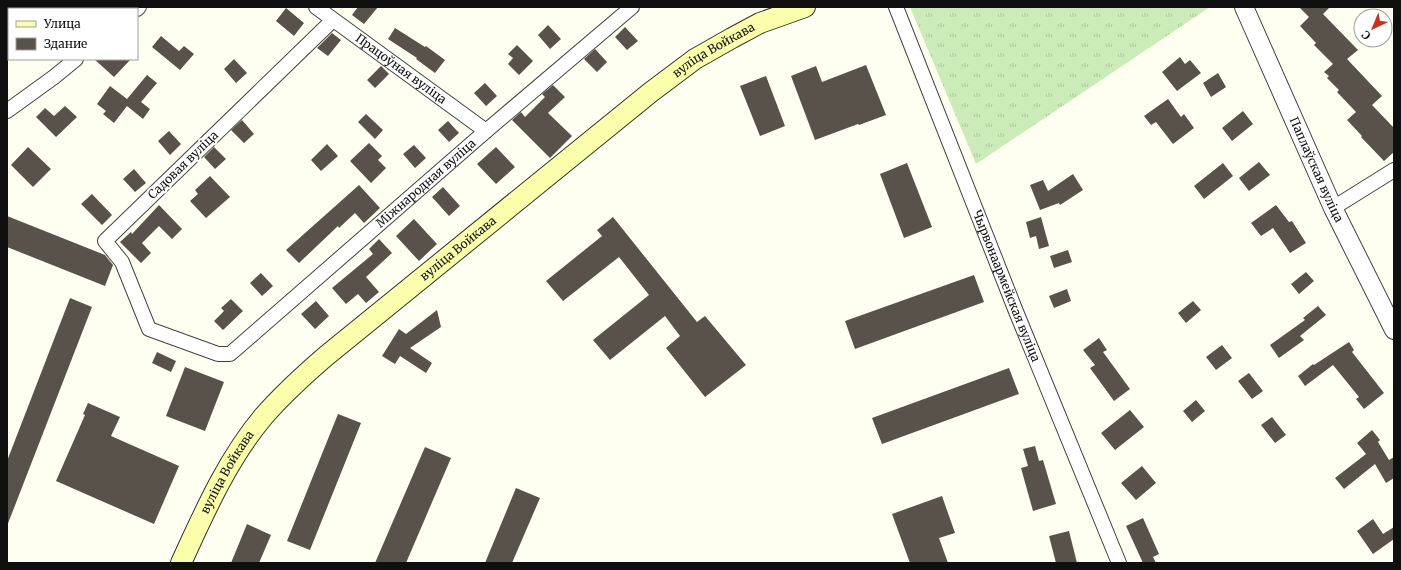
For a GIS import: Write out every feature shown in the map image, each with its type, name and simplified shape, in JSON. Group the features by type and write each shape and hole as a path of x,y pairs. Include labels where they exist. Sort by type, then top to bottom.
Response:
{"main road":[{"name":"вуліца Войкава","path":"181,563 211,500 235,456 263,417 300,378 645,96 695,59 750,28 805,7"}],"street":[{"name":"Працоўная вуліца","path":"316,7 486,131"},
{"name":"Міжнародная вуліца","path":"218,354 230,354 486,131 632,7"},
{"name":"Чырвонаармейская вуліца","path":"896,7 1015,309 1119,563"},
{"name":"Паплаўская вуліца","path":"1244,7 1333,208 1394,330"},
{"name":"Садовая вуліца","path":"218,354 149,329 122,262 105,241 333,20"},
{"path":"7,111 75,60"},
{"path":"1333,208 1394,170"}],"green space":[{"path":"910,7 1210,7 976,164"}],"building":[{"path":"358,7 378,7 364,24 352,15"},
{"path":"1299,7 1330,7 1323,14 1353,45 1353,48 1358,50 1347,59 1382,96 1372,105 1394,128 1394,152 1384,161 1347,120 1356,112 1337,92 1339,90 1327,78 1329,76 1324,72 1333,64 1314,45 1316,43 1300,26 1309,17"},
{"path":"286,8 304,23 294,36 276,21"},
{"path":"548,25 561,39 550,49 538,35"},
{"path":"625,27 638,41 627,50 615,37"},
{"path":"395,28 425,47 426,46 445,60 435,73 416,59 417,58 388,39"},
{"path":"332,33 341,40 328,56 317,48"},
{"path":"161,36 179,51 184,46 194,54 180,70 152,47"},
{"path":"517,45 533,61 519,75 508,64 513,58 508,54"},
{"path":"595,49 607,62 597,72 584,59"},
{"path":"1180,57 1185,64 1190,60 1201,73 1177,91 1162,72"},
{"path":"234,59 247,73 236,83 224,69"},
{"path":"95,60 130,60 114,77"},
{"path":"866,65 886,115 815,140 791,76 816,66 822,82"},
{"path":"381,66 389,74 375,88 367,80"},
{"path":"1218,73 1226,87 1211,97 1203,83"},
{"path":"147,75 157,83 141,102 150,109 143,119 127,106 114,123 103,114 106,111 97,104 110,86 127,99"},
{"path":"766,76 785,126 760,136 740,86"},
{"path":"485,83 497,96 486,106 474,93"},
{"path":"553,85 565,97 548,113 572,136 550,158 512,120 521,112 525,117 545,97 542,94"},
{"path":"1168,99 1181,117 1184,114 1194,128 1173,144 1156,122 1151,125 1144,116"},
{"path":"65,106 77,117 56,137 36,117 45,108 54,116"},
{"path":"1243,111 1253,124 1232,141 1222,128"},
{"path":"366,114 383,130 375,139 358,122"},
{"path":"242,120 254,134 244,143 231,130"},
{"path":"448,121 459,133 449,142 438,130"},
{"path":"169,131 181,144 170,155 158,141"},
{"path":"369,143 382,156 378,160 386,168 371,183 350,161"},
{"path":"327,144 338,156 321,171 311,160"},
{"path":"414,145 426,158 415,168 403,154"},
{"path":"28,147 51,169 33,187 11,165"},
{"path":"214,147 226,159 215,169 204,157"},
{"path":"496,147 515,167 496,184 477,164"},
{"path":"1259,162 1270,175 1249,191 1239,178"},
{"path":"907,163 932,227 904,238 880,174"},
{"path":"1223,163 1233,176 1204,199 1194,186"},
{"path":"134,169 146,183 135,192 123,179"},
{"path":"1073,174 1083,190 1060,205 1059,203 1040,210 1030,185 1043,180 1048,191"},
{"path":"210,176 230,197 206,218 190,201 198,194 195,190"},
{"path":"359,185 380,208 364,223 355,213 339,228 338,226 299,263 286,250"},
{"path":"443,187 460,206 449,216 432,197"},
{"path":"92,194 112,215 102,225 81,204"},
{"path":"159,205 182,229 172,239 159,226 142,243 151,253 141,263 120,242 131,232 132,234"},
{"path":"1276,205 1289,222 1292,221 1306,243 1290,253 1273,228 1261,236 1251,223"},
{"path":"7,216 105,255 113,265 105,286 7,247"},
{"path":"613,217 697,322 705,316 746,365 705,397 666,348 680,336 665,316 610,360 593,340 649,295 619,257 563,301 546,281 602,236 597,230"},
{"path":"1041,217 1049,246 1039,249 1036,236 1030,238 1026,222"},
{"path":"414,219 437,244 419,261 396,236"},
{"path":"379,239 392,253 366,277 379,292 366,303 358,294 346,304 332,288 373,254 369,249"},
{"path":"1068,250 1072,262 1054,268 1050,256"},
{"path":"1306,272 1314,281 1299,294 1291,284"},
{"path":"261,273 273,286 262,296 250,283"},
{"path":"974,275 984,302 855,349 845,321"},
{"path":"1067,289 1071,301 1054,308 1049,296"},
{"path":"70,298 92,307 7,526 7,461"},
{"path":"231,299 243,311 223,330 214,321 224,311 221,308"},
{"path":"316,301 329,316 315,329 301,314"},
{"path":"1193,301 1201,310 1186,323 1178,313"},
{"path":"1318,306 1326,315 1300,336 1304,340 1279,358 1270,345 1305,320 1303,318"},
{"path":"437,310 441,327 410,348 432,363 426,373 400,356 395,364 382,356 399,329 406,334"},
{"path":"1099,338 1107,350 1103,352 1130,389 1114,401 1090,368 1095,365 1083,350"},
{"path":"1349,342 1354,350 1352,352 1384,393 1364,409 1356,399 1359,397 1333,365 1305,386 1298,376 1313,364 1314,365"},
{"path":"1222,345 1232,358 1216,370 1206,357"},
{"path":"157,352 176,361 171,372 152,363"},
{"path":"185,367 224,382 205,431 166,416"},
{"path":"1009,368 1019,394 882,444 872,418"},
{"path":"1249,373 1263,391 1252,399 1238,381"},
{"path":"1196,400 1205,411 1192,422 1183,411"},
{"path":"88,403 120,417 111,436 179,466 154,524 56,481 85,415 83,414"},
{"path":"1130,410 1144,427 1115,450 1101,433"},
{"path":"338,414 361,423 310,550 287,541"},
{"path":"1272,417 1286,435 1275,443 1261,425"},
{"path":"1372,430 1380,440 1378,442 1389,460 1394,457 1394,478 1386,483 1375,464 1344,489 1335,478 1366,454 1357,443"},
{"path":"1035,446 1039,461 1043,460 1056,504 1033,511 1021,468 1028,466 1023,449"},
{"path":"425,447 451,458 406,563 375,563"},
{"path":"1142,466 1156,483 1136,500 1121,483"},
{"path":"516,488 540,498 512,563 485,563"},
{"path":"942,496 955,533 939,538 948,563 910,563 892,514"},
{"path":"1143,518 1159,554 1153,557 1156,563 1143,563 1126,526"},
{"path":"1373,519 1383,534 1394,527 1394,539 1373,554 1357,531"},
{"path":"247,524 271,535 259,563 231,563"},
{"path":"1069,531 1077,563 1056,563 1049,536"}]}
